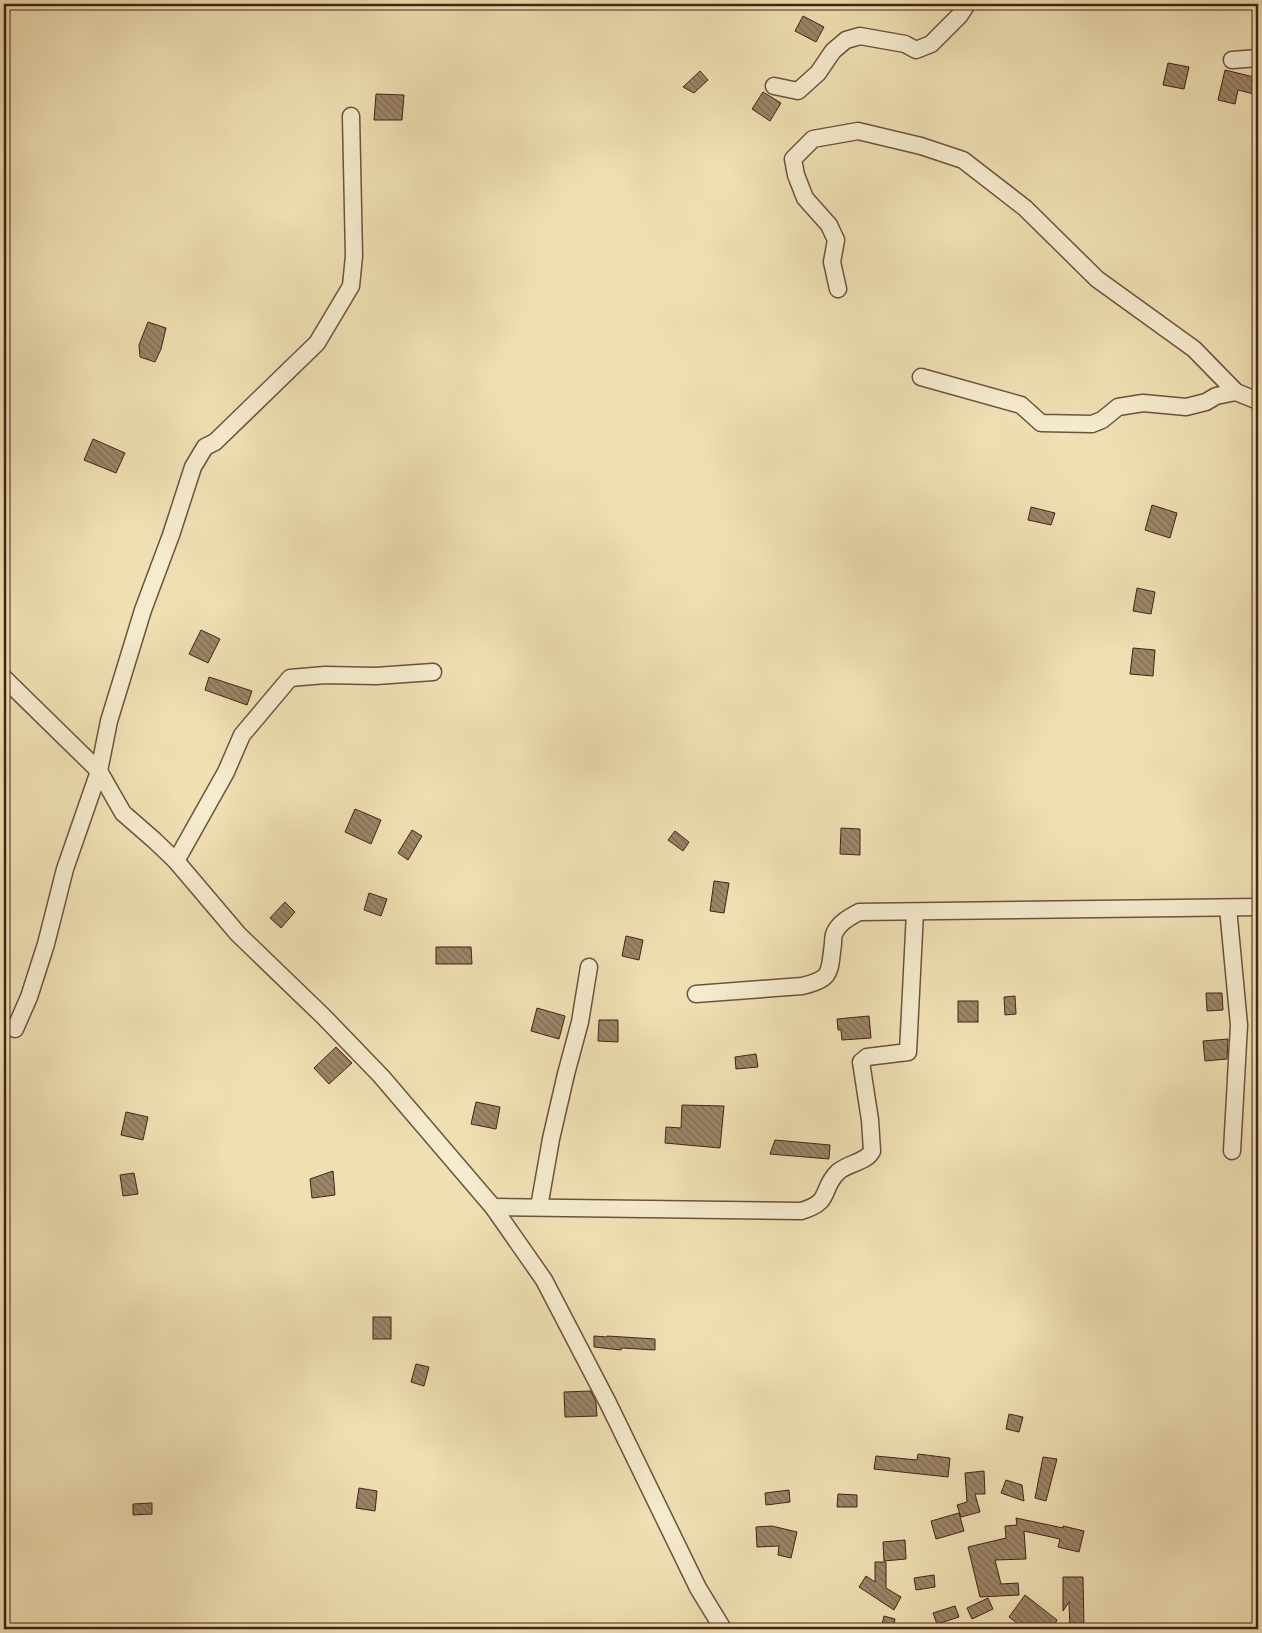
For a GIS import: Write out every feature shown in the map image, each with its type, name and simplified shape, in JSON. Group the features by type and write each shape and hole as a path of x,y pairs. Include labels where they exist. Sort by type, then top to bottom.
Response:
{"street":[{"path":"774,86 798,91 818,73 833,51 846,40 860,36 905,44 916,50 931,44 960,15 966,4"},
{"path":"1232,60 1258,58"},
{"path":"15,1029 29,997 43,953 65,869 99,771 109,721 192,467 205,447 215,442 317,343 351,286 354,256 351,116"},
{"path":"838,290 832,262 836,240 829,225 805,198 796,175 793,159 813,139 858,131 921,146 963,160 1024,208 1097,279 1194,349 1236,392 1258,401"},
{"path":"921,377 1021,405 1041,423 1092,424 1102,420 1118,408 1142,403 1186,407 1206,402 1216,396 1236,392"},
{"path":"176,861 226,772 242,735 290,678 376,676 433,672"},
{"path":"6,684 99,771 123,813 176,861 238,934 323,1016 381,1076 493,1207 544,1280 600,1388 698,1588 723,1629"},
{"path":"696,994 802,986 820,982 827,975 834,933 843,922 859,912 1258,907"},
{"path":"1228,908 1239,1024 1232,1151"},
{"path":"493,1207 802,1211 816,1207 825,1196 831,1181 838,1172 850,1164 870,1156 872,1151 870,1120 861,1062 867,1057 908,1052 915,912"},
{"path":"539,1207 553,1130 580,1022 589,967"}],"building":[{"path":"803,16 824,27 816,42 795,31"},
{"path":"1168,63 1189,67 1184,89 1163,85"},
{"path":"1225,70 1258,78 1258,95 1238,90 1235,104 1218,100"},
{"path":"700,71 708,80 694,93 683,87"},
{"path":"763,92 781,103 770,121 752,109"},
{"path":"376,94 404,95 402,120 374,120"},
{"path":"148,322 166,328 161,349 155,362 140,357 139,345"},
{"path":"93,439 125,453 116,473 84,460"},
{"path":"1152,505 1177,513 1170,538 1145,530"},
{"path":"1031,507 1055,513 1051,525 1028,520"},
{"path":"1137,588 1155,592 1151,614 1133,611"},
{"path":"201,630 220,639 208,663 189,654"},
{"path":"1133,648 1155,650 1153,676 1130,674"},
{"path":"209,677 252,691 247,705 205,690"},
{"path":"355,809 381,820 371,844 345,832"},
{"path":"841,828 860,829 860,855 840,854"},
{"path":"412,830 422,836 408,860 398,853"},
{"path":"675,831 689,842 683,851 668,840"},
{"path":"714,881 729,883 724,913 710,911"},
{"path":"369,893 387,899 381,916 364,910"},
{"path":"285,902 295,912 281,928 270,918"},
{"path":"626,936 643,940 639,960 622,956"},
{"path":"436,947 471,947 472,964 436,964"},
{"path":"1206,993 1222,993 1223,1010 1207,1011"},
{"path":"1015,996 1016,1014 1005,1015 1004,997"},
{"path":"958,1001 978,1001 978,1022 958,1022"},
{"path":"537,1008 565,1016 559,1039 531,1031"},
{"path":"869,1016 871,1038 842,1040 841,1030 838,1030 837,1019"},
{"path":"599,1020 618,1020 618,1042 598,1041"},
{"path":"1228,1039 1227,1059 1205,1061 1203,1041"},
{"path":"336,1047 352,1063 329,1084 314,1068"},
{"path":"756,1054 758,1067 736,1069 735,1057"},
{"path":"476,1102 500,1107 496,1129 471,1124"},
{"path":"682,1105 724,1106 720,1148 665,1143 666,1127 681,1128"},
{"path":"126,1112 148,1117 143,1140 121,1135"},
{"path":"775,1140 830,1145 829,1159 770,1154"},
{"path":"333,1171 335,1195 312,1198 310,1179"},
{"path":"134,1173 138,1194 123,1196 120,1175"},
{"path":"373,1317 391,1317 391,1339 373,1339"},
{"path":"594,1336 655,1339 655,1350 622,1348 621,1350 594,1347"},
{"path":"416,1364 429,1367 424,1386 411,1382"},
{"path":"591,1391 596,1402 597,1416 565,1417 564,1392"},
{"path":"1009,1414 1023,1417 1019,1432 1006,1429"},
{"path":"918,1454 950,1458 948,1477 874,1469 876,1456 917,1460"},
{"path":"1043,1457 1057,1459 1046,1501 1035,1498"},
{"path":"984,1471 985,1494 975,1494 980,1512 961,1517 957,1505 967,1502 965,1473"},
{"path":"1006,1480 1022,1485 1024,1501 1001,1493"},
{"path":"359,1488 377,1491 375,1511 356,1508"},
{"path":"789,1490 790,1502 766,1505 765,1493"},
{"path":"838,1494 857,1495 857,1507 837,1507"},
{"path":"152,1503 152,1514 133,1515 133,1504"},
{"path":"959,1513 964,1531 936,1539 931,1521"},
{"path":"1016,1518 1084,1531 1079,1552 1058,1547 1060,1539 1024,1531 1026,1559 995,1560 1001,1584 1018,1583 1019,1595 980,1597 968,1547 1006,1538 1005,1526 1017,1525"},
{"path":"772,1526 797,1532 791,1558 778,1555 779,1546 757,1547 756,1527"},
{"path":"905,1540 906,1559 884,1561 883,1542"},
{"path":"875,1562 886,1562 886,1588 901,1597 894,1610 859,1587 866,1576 875,1582"},
{"path":"934,1575 935,1587 916,1590 914,1578"},
{"path":"1063,1577 1083,1577 1084,1629 1070,1629 1069,1602 1063,1611"},
{"path":"1025,1595 1057,1620 1052,1629 1025,1629 1009,1617"},
{"path":"988,1598 993,1609 972,1619 967,1608"},
{"path":"955,1606 959,1617 937,1624 933,1613"},
{"path":"884,1616 895,1619 893,1629 881,1629"}]}
